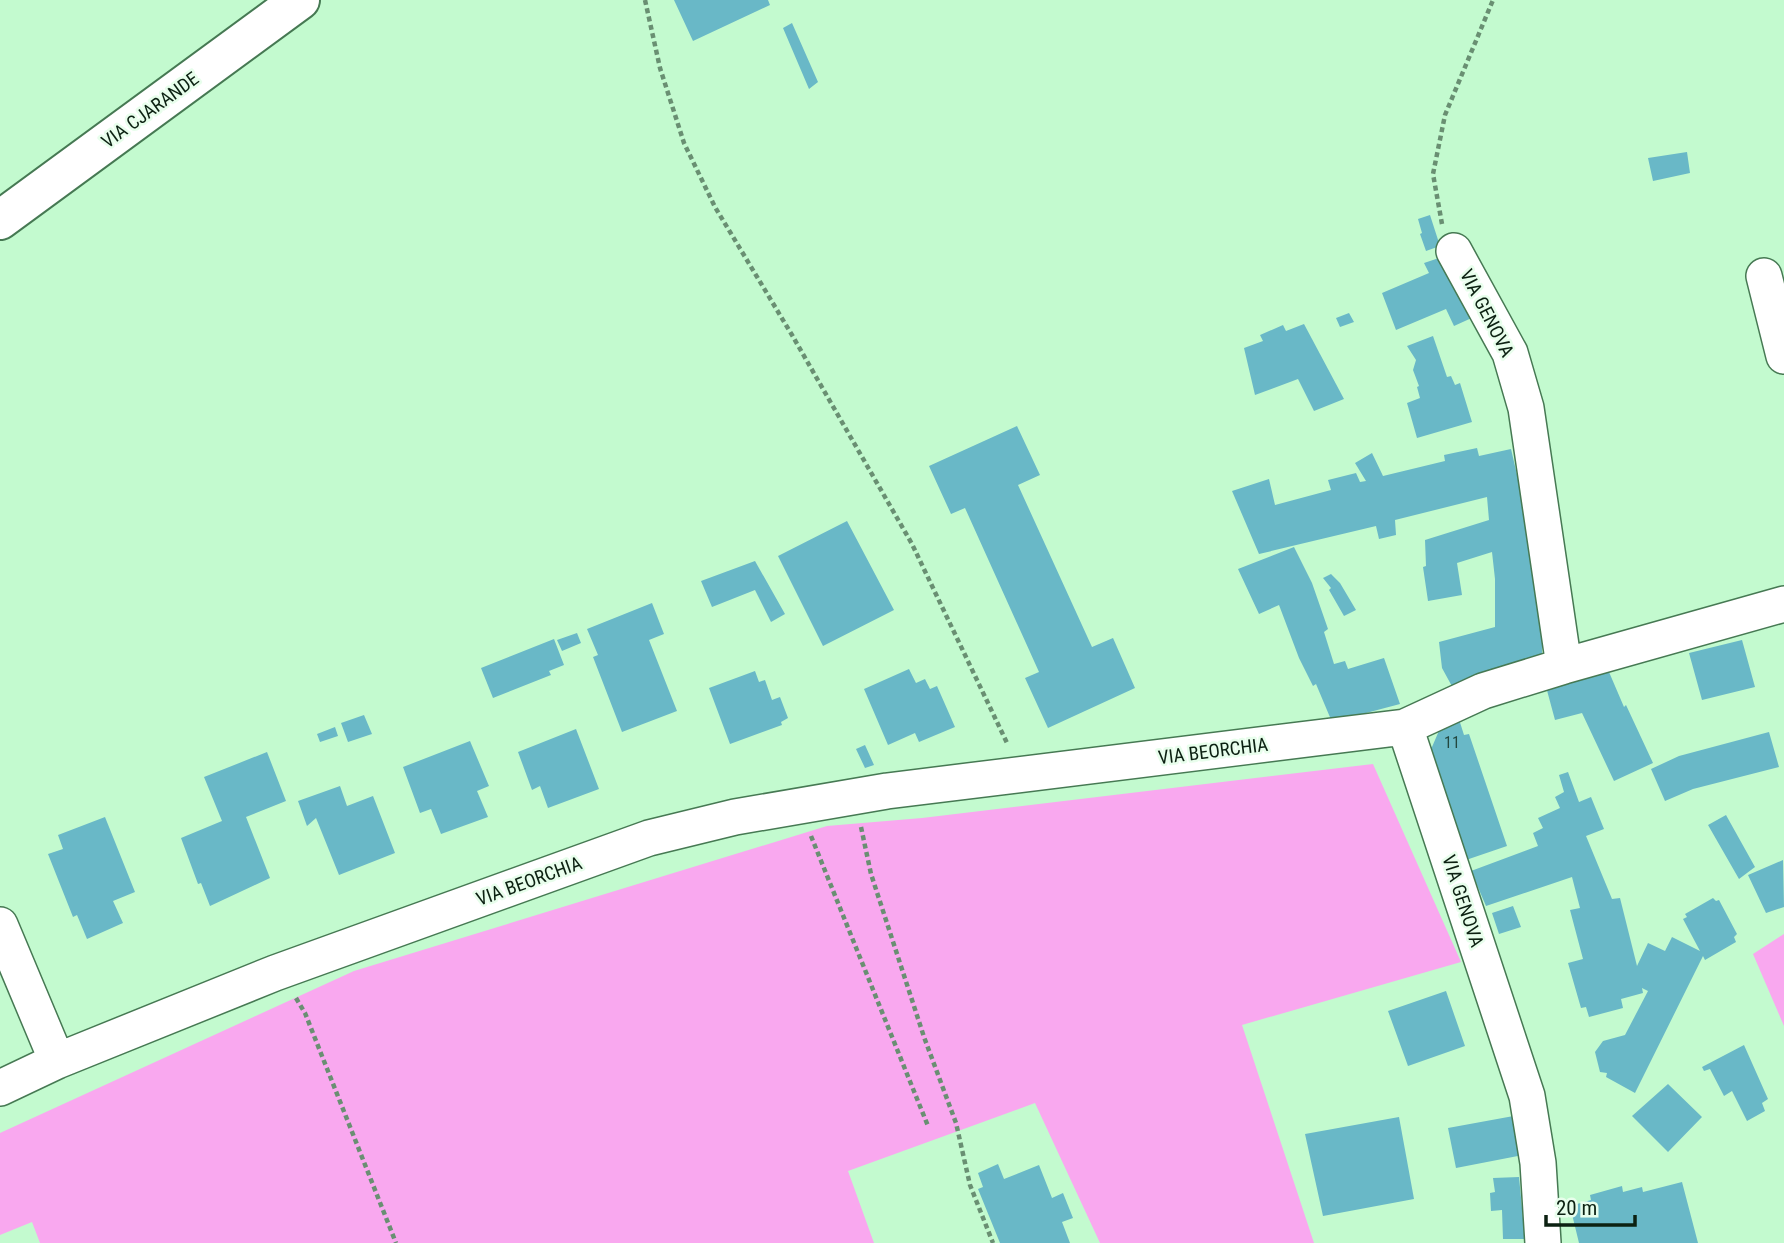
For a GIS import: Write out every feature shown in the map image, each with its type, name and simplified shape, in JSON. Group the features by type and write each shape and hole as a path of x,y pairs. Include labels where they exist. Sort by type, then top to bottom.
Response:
{"main road":[{"name":"VIA CJARANDE","path":"0,220 300,0"}],"street":[{"name":"VIA GENOVA","path":"1454,251 1510,353 1526,408 1564,666"},
{"path":"1764,276 1784,356"},
{"path":"1405,727 1483,691 1784,604"},
{"name":"VIA GENOVA","path":"1405,727 1527,1096 1538,1163 1543,1243"},
{"name":"VIA BEORCHIA","path":"0,1088 57,1061 275,973 649,838 734,817 849,797 1021,773 1405,727"},
{"path":"0,925 57,1061"}],"path":[{"path":"645,0 660,68 684,143 699,175 715,207 912,544 1021,773"},
{"path":"1454,251 1441,223 1433,174 1445,115 1493,0"},
{"path":"849,797 863,832 871,874 920,1024 956,1123 970,1185 993,1243"},
{"path":"798,806 928,1126"},
{"path":"275,973 287,982 305,1013 396,1243"}],"shaded area":[{"path":"1373,764 1461,962 1242,1025 1314,1243 1100,1243 1035,1103 848,1171 874,1243 40,1243 32,1222 0,1235 0,1133 354,971 827,826 922,818"},
{"path":"1784,934 1784,1026 1753,954"}],"building":[{"path":"674,0 768,0 770,5 693,41"},
{"path":"792,23 818,82 809,89 783,28"},
{"path":"1687,152 1690,173 1653,181 1648,158"},
{"path":"1430,215 1440,246 1426,251 1418,219"},
{"path":"1445,256 1476,316 1454,326 1446,309 1396,330 1382,293 1429,273 1424,263"},
{"path":"1349,313 1354,322 1340,327 1336,318"},
{"path":"1304,324 1344,399 1314,411 1298,379 1255,395 1244,348 1263,341 1260,335 1283,325 1286,331"},
{"path":"1433,336 1447,377 1451,376 1455,385 1460,383 1472,422 1417,438 1407,403 1420,398 1419,386 1413,370 1416,360 1407,346"},
{"path":"1017,426 1040,475 1018,485 1092,647 1113,638 1135,688 1048,728 1025,678 1039,672 965,508 951,514 929,466"},
{"path":"1477,448 1479,456 1511,449 1542,582 1542,666 1454,690 1442,668 1439,642 1495,627 1492,552 1457,563 1462,595 1428,601 1423,567 1426,566 1425,540 1489,520 1487,497 1395,520 1396,535 1379,539 1376,526 1259,554 1232,491 1269,479 1275,505 1331,490 1328,480 1356,473 1360,482 1366,481 1355,463 1372,453 1383,476 1445,461 1444,455"},
{"path":"847,521 894,610 823,646 778,556"},
{"path":"1294,547 1312,583 1328,629 1324,632 1334,664 1345,661 1348,669 1384,658 1400,704 1332,722 1316,684 1313,686 1299,658 1279,605 1259,614 1238,569"},
{"path":"755,561 785,614 771,622 755,590 712,607 701,581"},
{"path":"1331,574 1340,583 1356,610 1344,616 1329,590 1331,588 1323,578"},
{"path":"652,603 664,634 649,640 677,711 622,732 593,657 598,655 587,629"},
{"path":"577,633 581,643 562,651 557,640"},
{"path":"554,639 564,665 549,671 551,675 493,698 481,668"},
{"path":"1742,640 1755,687 1702,700 1689,653"},
{"path":"1606,665 1653,763 1614,781 1582,713 1555,720 1545,683"},
{"path":"909,669 916,683 925,679 930,689 937,686 955,727 919,742 915,733 888,745 864,689"},
{"path":"755,671 759,682 765,680 772,700 780,697 788,718 781,722 782,725 730,744 709,688"},
{"path":"1457,713 1464,735 1469,734 1507,846 1466,860 1427,748 1432,747 1444,719"},
{"path":"364,715 372,734 348,742 341,723"},
{"path":"335,727 338,736 320,742 317,734"},
{"path":"576,729 599,789 548,808 540,786 532,790 518,752"},
{"path":"1769,732 1779,767 1693,789 1665,801 1651,769 1679,756"},
{"path":"470,741 489,786 477,791 488,817 441,834 431,809 420,813 403,767"},
{"path":"865,745 874,765 865,768 856,749"},
{"path":"267,752 286,801 246,817 270,878 210,906 201,883 198,884 181,838 222,821 204,777"},
{"path":"1568,772 1579,802 1591,797 1604,829 1586,836 1612,899 1620,898 1637,966 1648,943 1665,951 1672,937 1700,951 1683,919 1687,917 1685,914 1713,898 1719,900 1737,934 1734,937 1736,942 1705,960 1703,956 1635,1093 1606,1077 1607,1073 1600,1072 1595,1052 1603,1041 1625,1035 1648,991 1642,988 1643,993 1621,999 1623,1008 1589,1017 1586,1007 1581,1008 1568,963 1583,959 1570,910 1580,908 1572,877 1486,906 1471,871 1538,846 1533,833 1543,828 1538,818 1560,808 1555,797 1564,792 1559,775"},
{"path":"340,786 347,806 373,796 395,853 339,875 316,818 307,826 298,801"},
{"path":"1726,815 1755,867 1739,879 1708,825"},
{"path":"105,817 135,892 113,901 123,923 87,939 77,915 73,917 48,854 63,849 58,835"},
{"path":"1783,860 1784,907 1766,913 1748,875"},
{"path":"1513,906 1521,927 1499,934 1492,913"},
{"path":"1446,991 1465,1046 1408,1066 1388,1011"},
{"path":"1744,1045 1768,1099 1762,1103 1765,1111 1747,1121 1732,1091 1724,1096 1710,1069 1704,1071 1702,1067"},
{"path":"1668,1084 1702,1117 1668,1152 1632,1116"},
{"path":"1519,1115 1523,1155 1456,1168 1448,1128"},
{"path":"1399,1117 1414,1199 1323,1216 1305,1134"},
{"path":"998,1164 1004,1179 1039,1165 1052,1198 1063,1193 1073,1218 1062,1222 1070,1243 1000,1243 978,1189 983,1187 978,1173"},
{"path":"1519,1177 1525,1239 1503,1239 1502,1210 1491,1211 1490,1193 1495,1192 1493,1178"},
{"path":"1682,1182 1698,1243 1579,1243 1570,1206 1591,1200 1590,1195 1622,1186 1623,1192 1642,1187 1643,1192"}]}
